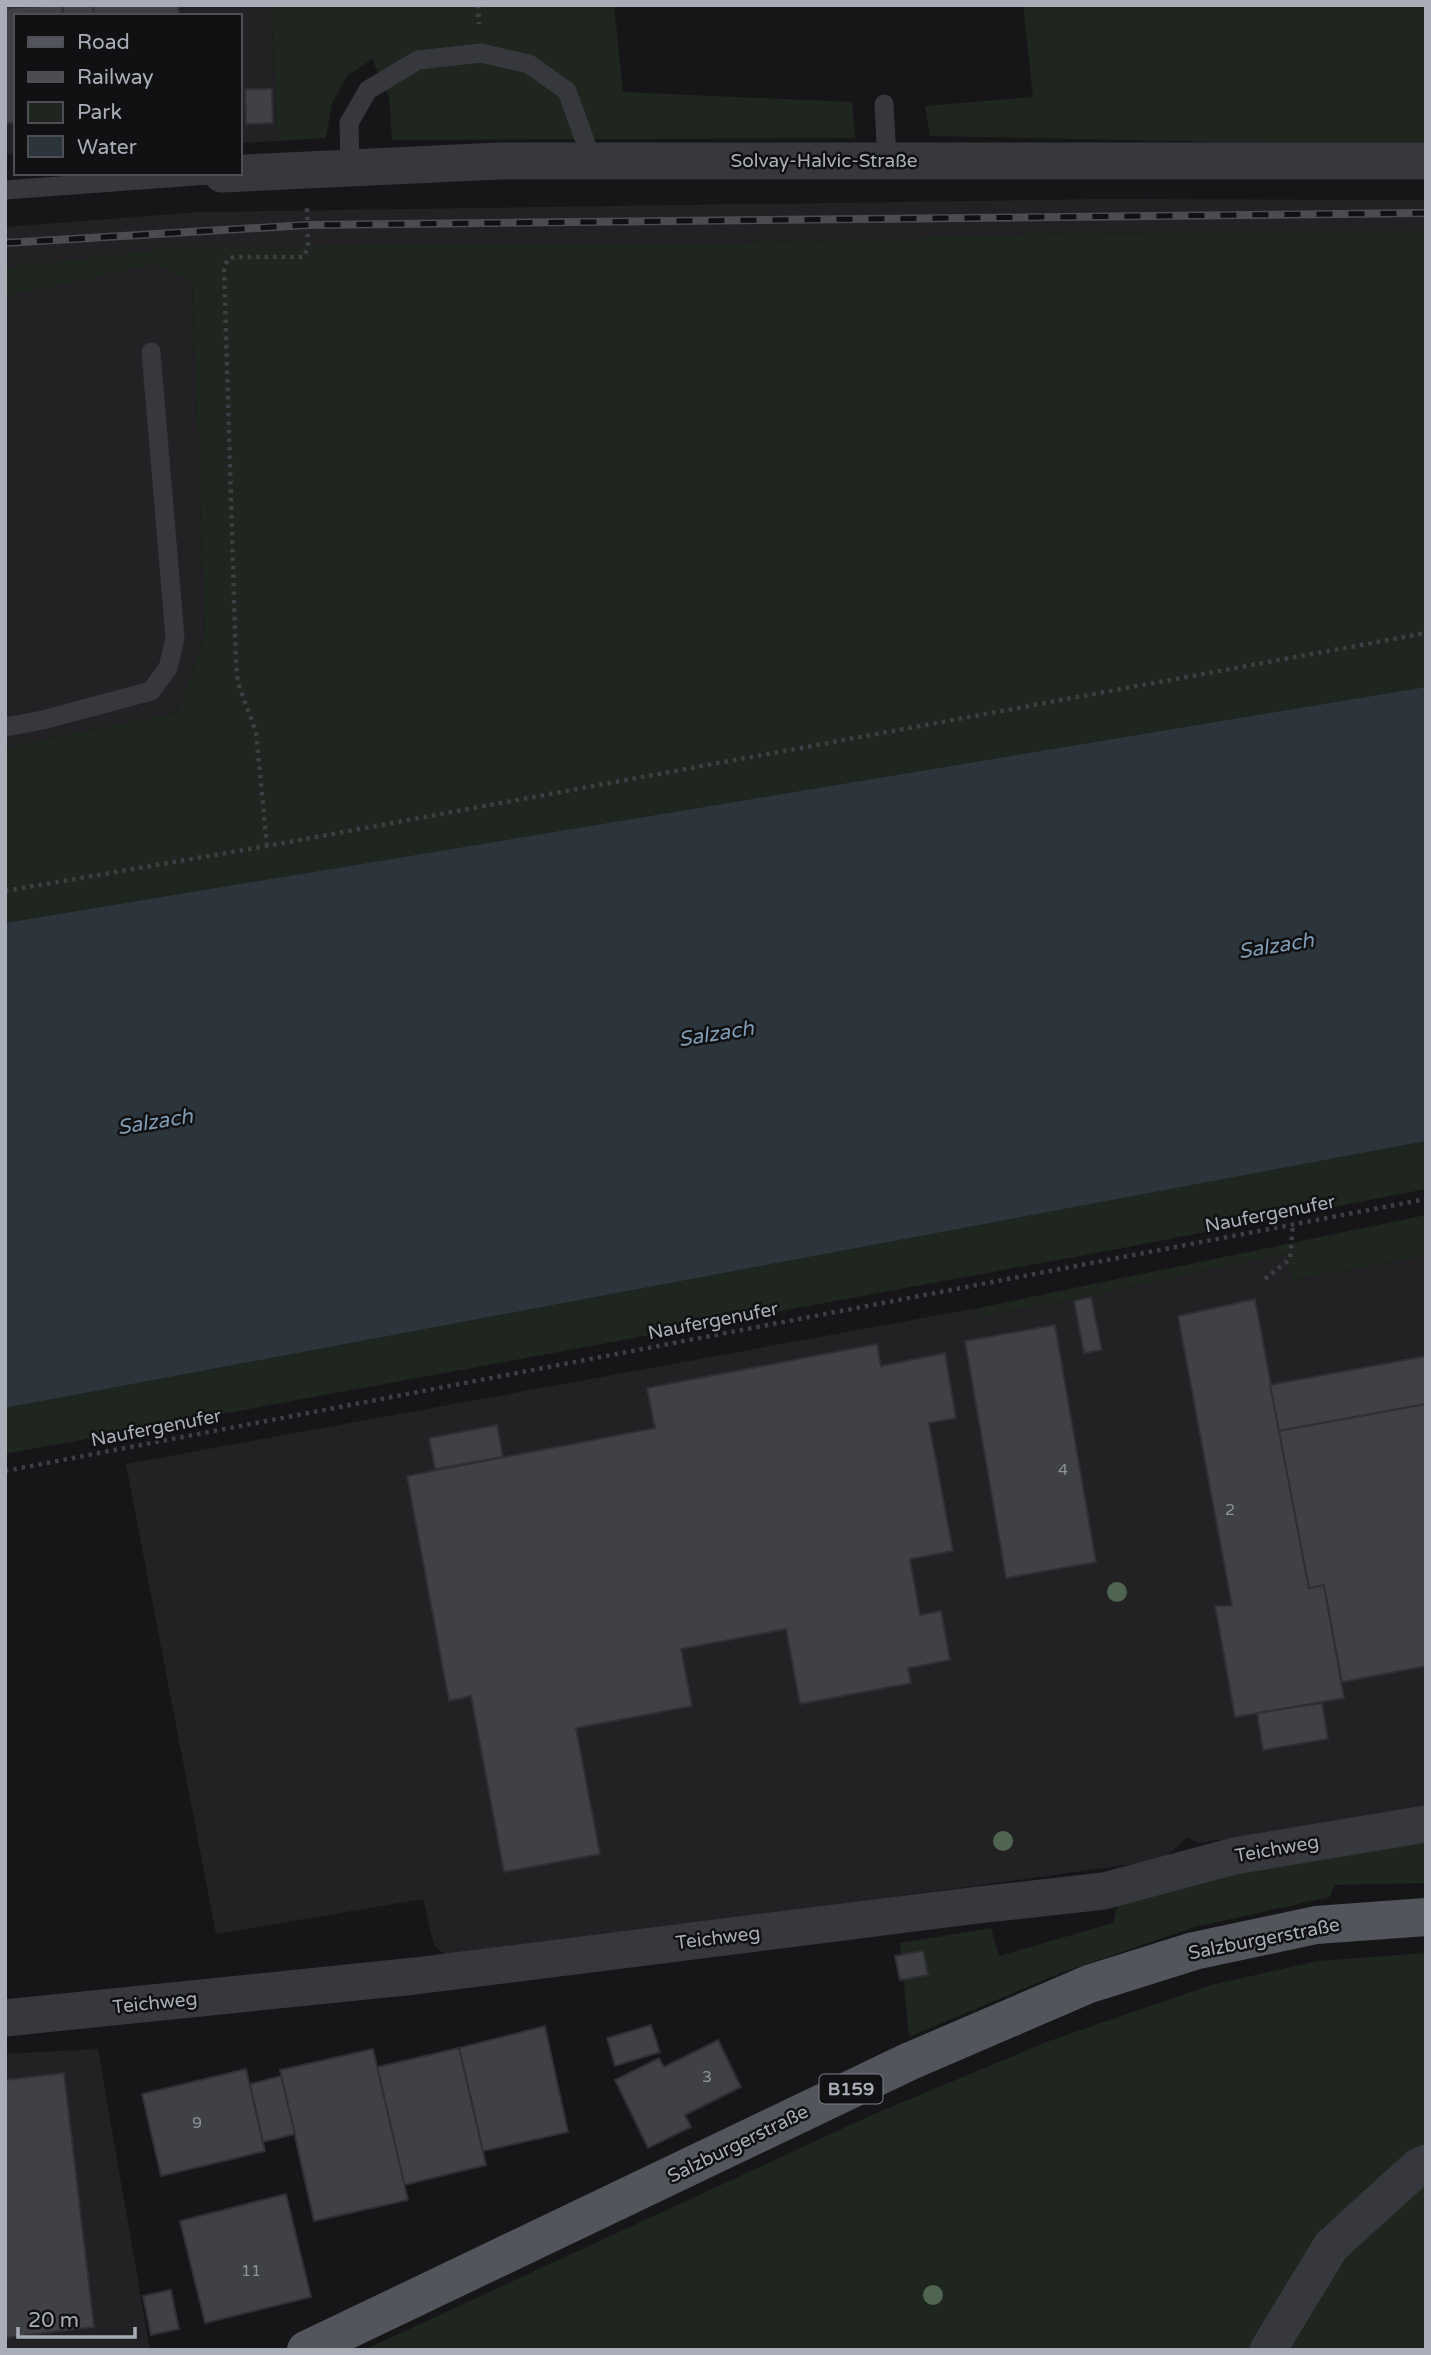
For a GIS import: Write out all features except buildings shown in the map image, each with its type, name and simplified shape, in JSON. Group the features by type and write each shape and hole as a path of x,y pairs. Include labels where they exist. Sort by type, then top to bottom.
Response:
{"main road":[{"name":"Salzburgerstraße","path":"306,2350 908,2062 1089,1984 1194,1951 1316,1925 1426,1917"}],"street":[{"name":"Solvay-Halvic-Straße","path":"242,173 499,161 1426,161"},
{"name":"Teichweg","path":"5,2018 415,1976 1104,1891 1234,1856 1426,1824"},
{"path":"1268,2350 1331,2246 1418,2167 1426,2163"}],"lane":[{"path":"350,170 349,123 368,90 418,60 481,53 529,64 567,91 592,161"},
{"path":"884,104 887,161"},
{"path":"5,190 208,175"},
{"path":"5,727 43,720 150,691 168,668 175,638 151,352"}],"path":[{"path":"267,846 256,732 238,683 236,664 223,267 229,258 298,258 306,253 307,171"},
{"path":"5,891 267,846 1426,634"},
{"name":"Naufergenufer","path":"5,1472 1426,1199"},
{"path":"1265,1279 1290,1259 1293,1224"}],"shaded area":[{"path":"5,5 271,5 278,141 242,143 242,14 14,14 14,154 5,154"},
{"path":"1102,199 1426,200 1426,230 1077,233 706,244 266,246 192,281 205,637 177,712 5,748 5,227 200,212"},
{"path":"1287,1253 1294,1280 1426,1256 1426,1810 1198,1843 1187,1837 1163,1860 450,1958 434,1946 423,1899 216,1934 126,1464 978,1308 979,1317"},
{"path":"98,2049 150,2350 5,2350 5,2054"}],"green space":[{"path":"271,5 614,5 623,92 852,102 855,138 392,140 389,97 372,59 347,76 332,103 326,138 278,141"},
{"path":"1023,5 1426,5 1426,143 1374,145 930,136 925,106 1033,97"},
{"path":"1426,230 1426,687 5,923 5,748 177,712 205,637 192,281 154,264 24,293 5,294 5,268 192,246 706,244 1077,233"},
{"path":"1426,1141 1426,1189 1123,1248 5,1454 5,1408"},
{"path":"1426,1215 1426,1256 1293,1280 1287,1253 1071,1300 978,1317 978,1308"},
{"path":"1426,1843 1426,1883 1334,1885 1330,1897 1195,1927 1063,1972 909,2037 900,1943 991,1928 999,1956 1113,1923 1118,1904 1283,1860"},
{"path":"1426,1953 1426,2148 1406,2158 1322,2228 1354,2239 1426,2180 1426,2350 364,2350 874,2114 1049,2041 1211,1985 1317,1961"}],"water":[{"name":"Salzach","path":"1426,687 1426,1141 5,1408 5,923"}],"railway":[{"path":"5,243 307,225 1426,213"}]}
